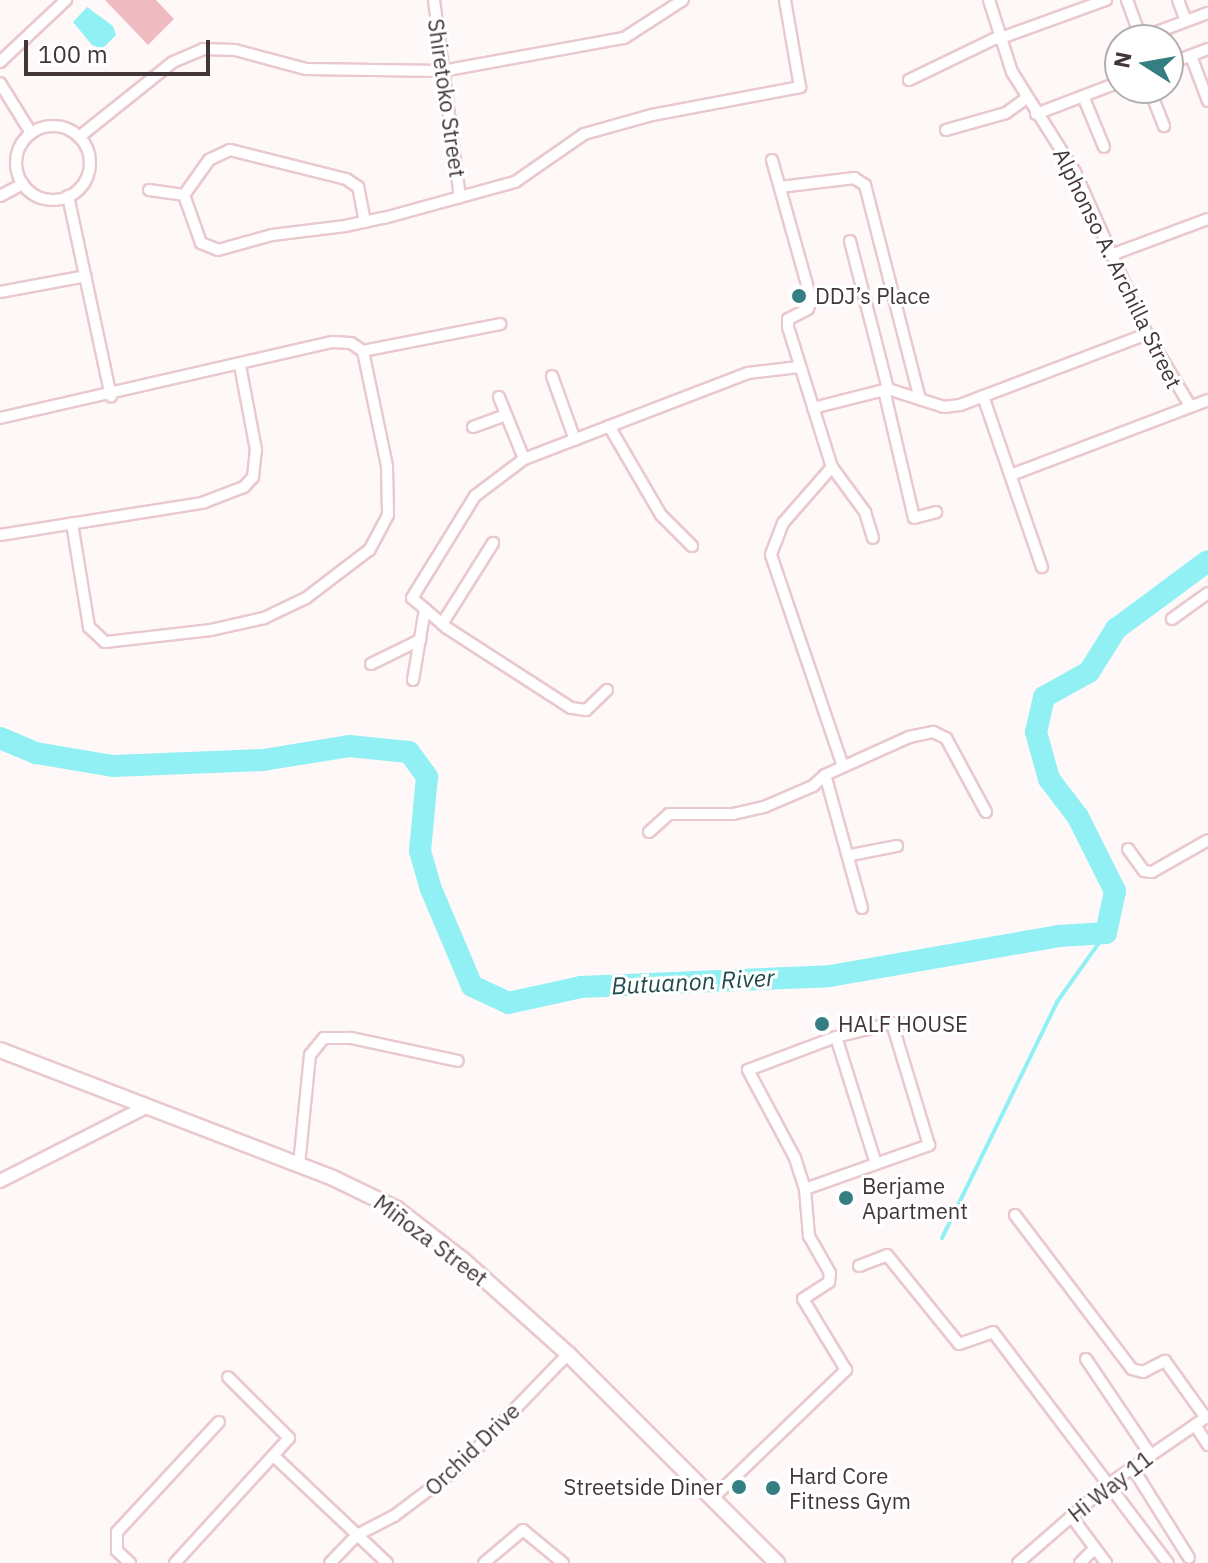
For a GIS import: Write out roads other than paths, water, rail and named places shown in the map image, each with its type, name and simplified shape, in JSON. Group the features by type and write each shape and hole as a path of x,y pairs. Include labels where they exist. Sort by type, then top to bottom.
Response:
{"main road":[{"name":"Miñoza Street","path":"0,1050 144,1108 299,1165 397,1209 463,1260 568,1354 777,1563"}],"street":[{"path":"0,62 66,0"},
{"name":"Shiretoko Street","path":"434,0 460,197"},
{"path":"79,137 173,62 203,49 235,50 306,69 442,71 624,38 683,0"},
{"path":"184,195 198,237 211,250 365,222 515,182 584,134 652,115 800,87 785,0"},
{"name":"Alphonso A. Archilla Street","path":"989,0 998,38 1027,98 1075,172 1147,334 1189,404"},
{"path":"909,80 998,38 1106,0"},
{"path":"1127,0 1136,24"},
{"path":"1178,0 1186,21"},
{"path":"1178,24 1208,13"},
{"path":"1184,58 1208,49"},
{"path":"1191,56 1208,101"},
{"path":"0,83 31,133"},
{"path":"1036,114 1104,88"},
{"path":"1083,96 1104,147"},
{"path":"946,130 1006,113 1027,98"},
{"path":"1155,104 1164,126"},
{"path":"56,126 79,137 89,170 68,196 43,199 23,184 17,157 31,133 56,126"},
{"path":"184,195 209,160 230,150 346,179 358,187 365,222"},
{"path":"772,160 811,299 808,309 788,319 799,367 832,467 865,512 873,538"},
{"path":"780,187 854,178 865,185 919,395"},
{"path":"0,196 23,184"},
{"path":"149,190 184,195"},
{"path":"68,196 111,396"},
{"path":"1111,255 1208,219"},
{"path":"850,241 914,518 936,512"},
{"path":"0,292 86,276"},
{"path":"363,351 500,324"},
{"path":"813,408 886,390 919,395 944,407 983,396 1147,334"},
{"path":"0,418 111,396 332,342 351,343 363,351 387,466 388,515 369,550 306,598 264,618 211,630 105,642 89,627 72,523"},
{"path":"0,535 202,503 244,487 253,477 256,450 240,365"},
{"path":"607,690 586,710 571,708 442,624 412,598 475,496 524,459 748,373 799,367"},
{"path":"552,376 575,440"},
{"path":"983,396 1042,567"},
{"path":"499,397 524,459"},
{"path":"1011,475 1189,404 1208,400"},
{"path":"473,427 506,415"},
{"path":"609,426 661,515 692,546"},
{"path":"832,467 783,523 771,555 842,763"},
{"path":"442,624 493,543"},
{"path":"1172,619 1208,593"},
{"path":"413,680 425,609"},
{"path":"371,664 420,640"},
{"path":"649,832 669,814 733,814 764,807 813,786 842,763 933,732 946,738 986,812"},
{"path":"825,775 851,855 862,908"},
{"path":"1128,849 1144,871 1152,872 1208,840"},
{"path":"851,855 897,846"},
{"path":"805,1189 929,1145 892,1023"},
{"path":"713,1498 846,1370 803,1299 830,1280 809,1236 805,1189 795,1158 748,1070 836,1037 892,1023 916,1024"},
{"path":"836,1037 876,1164"},
{"path":"299,1165 310,1055 324,1038 351,1038 458,1061"},
{"path":"0,1181 144,1108"},
{"path":"1015,1215 1132,1369 1143,1372 1165,1361 1207,1417"},
{"path":"859,1266 887,1255 959,1344 993,1332 1168,1563"},
{"name":"Orchid Drive","path":"330,1563 357,1535 394,1516 458,1468 568,1354"},
{"path":"1086,1359 1150,1454"},
{"path":"175,1563 276,1458 289,1438 228,1377"},
{"name":"Hi Way 11","path":"1018,1563 1109,1484 1207,1417"},
{"path":"130,1563 114,1542 219,1422"},
{"path":"1195,1425 1208,1445"},
{"path":"276,1458 387,1563"},
{"path":"1132,1467 1189,1558"},
{"path":"1071,1516 1106,1563"},
{"path":"484,1563 520,1530 563,1563"},
{"path":"1080,1563 1095,1548"}],"water":[{"path":"87,7 113,26 116,35 102,49 92,45 73,22"}],"waterway":[{"name":"Butuanon River","path":"0,738 36,753 113,766 263,760 349,746 409,752 427,777 420,851 431,889 472,986 508,1003 581,987 830,976 1059,936 1106,933 1115,891 1078,817 1049,779 1036,732 1044,697 1089,672 1116,629 1208,561"},
{"path":"942,1238 1057,1002 1106,933"}],"place":[{"name":"DDJ’s Place","path":"799,296"},
{"name":"HALF HOUSE","path":"822,1024"},
{"name":"Berjame Apartment","path":"846,1198"},
{"name":"Streetside Diner","path":"739,1487"},
{"name":"Hard Core Fitness Gym","path":"773,1488"}]}
